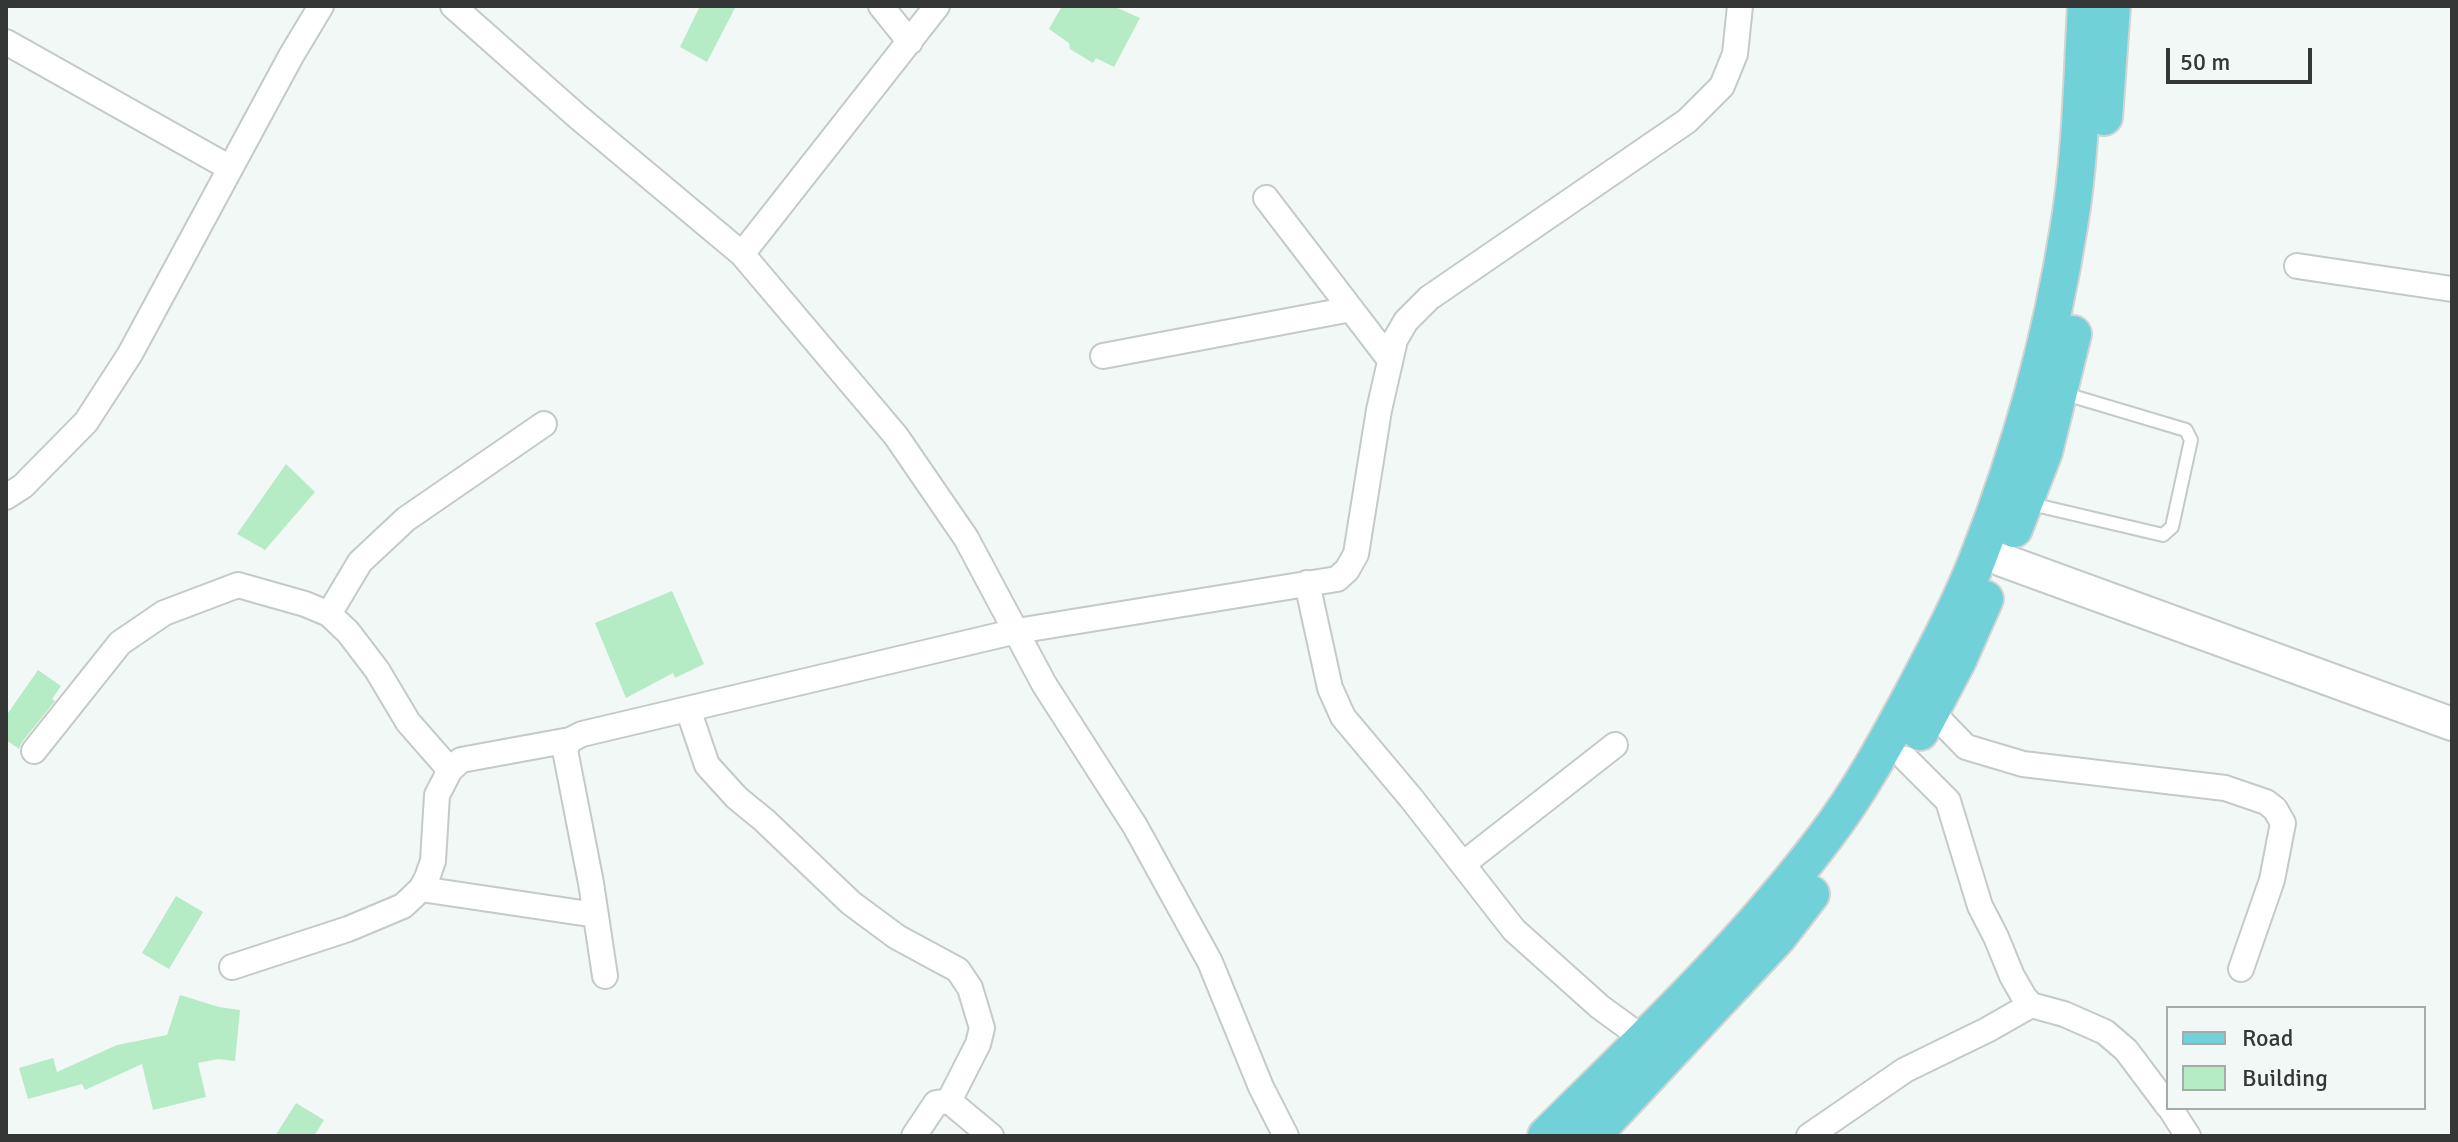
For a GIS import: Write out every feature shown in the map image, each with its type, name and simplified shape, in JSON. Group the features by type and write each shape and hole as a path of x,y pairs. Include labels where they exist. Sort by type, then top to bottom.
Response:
{"main road":[{"path":"1546,1136 1765,913 1851,801 1885,746 1979,558 2020,441 2048,337 2070,225 2078,158 2086,6"},
{"path":"1592,1136 1778,937 1837,862 1906,759 1958,660 2002,560 2044,452 2070,351 2095,218 2112,6"}],"street":[{"path":"6,497 23,486 86,422 130,354 321,6"},
{"path":"453,6 577,116 742,254 896,436 966,538 1044,684 1135,826 1210,962 1261,1087 1286,1136"},
{"path":"881,6 910,42"},
{"path":"742,254 937,6"},
{"path":"232,967 348,929 403,906 421,889 433,861 437,795 450,770 461,760 570,740 582,734 1017,631 1337,579 1347,570 1356,554 1379,410 1395,340 1406,321 1429,298 1687,121 1722,86 1735,54 1740,6"},
{"path":"6,42 230,168"},
{"path":"1266,198 1390,360"},
{"path":"2297,266 2452,289"},
{"path":"1103,356 1351,309"},
{"path":"329,614 360,562 406,519 544,424"},
{"path":"2002,560 2452,724"},
{"path":"1307,583 1330,688 1343,717 1514,930 1600,1007 1644,1039"},
{"path":"34,751 120,643 164,613 238,585 329,614 358,645 408,722 450,770"},
{"path":"688,709 707,765 737,798 851,903 897,937 958,970 970,988 982,1028 978,1044 949,1101"},
{"path":"1931,711 1966,747 2023,764 2225,788 2266,802 2275,809 2283,823 2272,880 2241,969"},
{"path":"570,740 565,750 605,976"},
{"path":"1463,864 1615,745"},
{"path":"1906,759 1948,801 1980,906 2012,976 2031,1005 2064,1014 2105,1032 2126,1050 2166,1103"},
{"path":"421,889 596,915"},
{"path":"1809,1136 1905,1070 2031,1005"},
{"path":"914,1136 936,1103 949,1101 991,1136"},
{"path":"2171,1110 2188,1136"}],"lane":[{"path":"2024,502 2163,535 2172,527 2190,434 2186,430 2059,392"}],"building":[{"path":"700,6 736,6 707,62 680,47"},
{"path":"1062,6 1113,6 1140,18 1114,67 1096,58 1093,63 1070,49 1069,43 1049,29"},
{"path":"286,464 315,492 265,550 237,534"},
{"path":"672,591 704,664 675,678 673,673 626,698 595,623"},
{"path":"38,670 61,686 52,699 55,701 19,749 6,740 6,716"},
{"path":"176,896 203,912 169,969 142,953"},
{"path":"180,995 240,1010 235,1061 218,1059 198,1063 206,1097 153,1110 142,1064 85,1090 82,1084 28,1099 19,1068 53,1058 57,1072 117,1045 167,1035"},
{"path":"296,1103 324,1120 314,1136 275,1136"}]}
